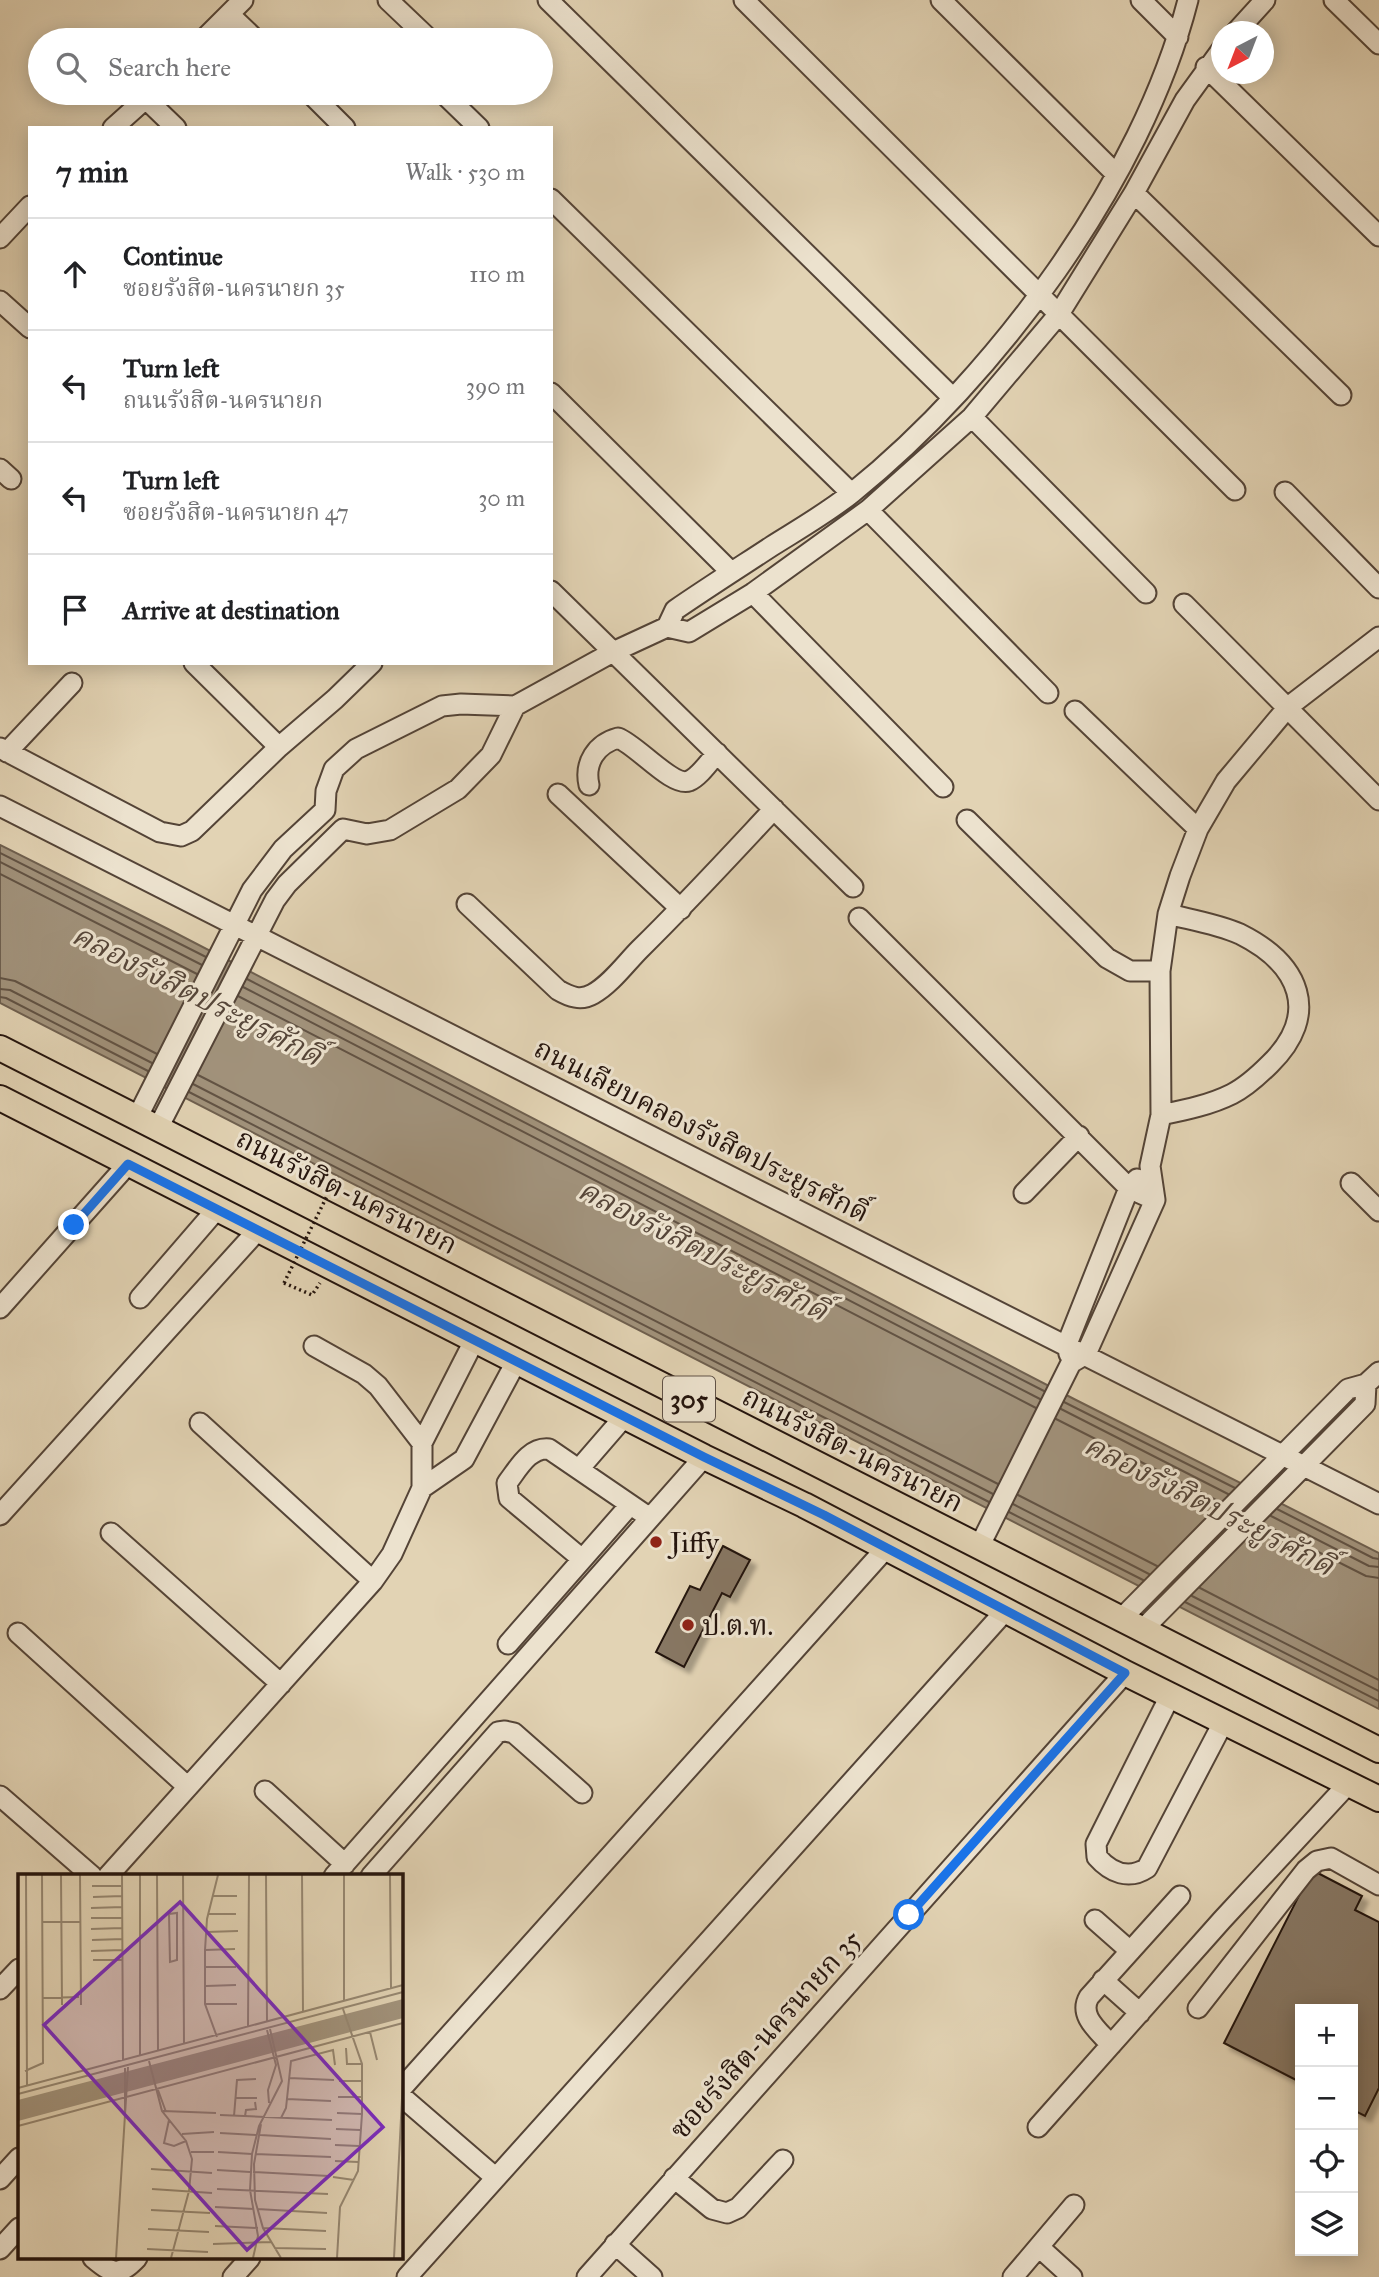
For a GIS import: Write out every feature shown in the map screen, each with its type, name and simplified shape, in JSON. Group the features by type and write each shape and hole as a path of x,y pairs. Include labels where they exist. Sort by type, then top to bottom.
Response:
{"main road":[{"name":"ถนนรังสิต-นครนายก","path":"0,1048 153,1113 978,1547 1141,1620 1379,1750"},
{"name":"305","path":"0,1098 624,1417 887,1547 1125,1673 1379,1798"}],"street":[{"path":"388,0 417,28"},
{"path":"548,0 953,398"},
{"path":"744,0 1235,490"},
{"path":"941,0 1116,174"},
{"path":"1141,0 1178,37"},
{"path":"667,627 675,610 851,494 953,398 998,349 1080,234 1116,174 1159,89 1188,0"},
{"path":"1246,21 1265,0"},
{"path":"1334,0 1379,44"},
{"path":"215,28 236,7 249,28"},
{"path":"153,1113 219,955 252,890 268,865 325,810 326,791 334,769 356,749 442,706 514,706 613,652 667,627 689,632 753,593 868,510 972,417 1059,314 1134,193 1185,100 1211,61"},
{"path":"1206,67 1379,236"},
{"path":"115,126 139,105"},
{"path":"157,105 174,126"},
{"path":"322,105 343,126"},
{"path":"455,105 477,126"},
{"path":"1134,193 1341,395"},
{"path":"553,201 851,494"},
{"path":"0,238 28,208"},
{"path":"0,301 28,326"},
{"path":"553,395 731,572"},
{"path":"972,417 1146,593"},
{"path":"1285,492 1379,588"},
{"path":"868,510 1048,693"},
{"path":"553,593 853,887"},
{"path":"753,593 943,787"},
{"path":"1184,604 1379,800"},
{"path":"978,1547 1155,1200 1150,1166 1161,1115 1160,971 1168,914 1198,829 1226,781 1288,707 1379,637"},
{"path":"196,665 279,747"},
{"path":"72,683 3,750 160,832 181,836 192,831 370,665"},
{"path":"325,810 343,829 367,834 390,830 458,789 491,755 514,706"},
{"path":"1075,711 1198,829"},
{"path":"589,785 589,761 600,747 618,738 631,743 673,779 682,782 691,781 718,753"},
{"path":"558,794 681,909"},
{"name":"ถนนเลียบคลองรังสิตประยูรศักดิ์","path":"0,806 1075,1353 1379,1504"},
{"path":"467,904 558,990 580,999 593,994 607,982 681,909 774,809"},
{"path":"967,820 1107,958 1130,971 1160,971"},
{"path":"153,1113 241,964 275,900 287,884 343,829"},
{"path":"1161,1115 1233,1094 1257,1077 1282,1052 1296,1029 1300,1014 1298,994 1289,973 1264,948 1239,934 1168,914"},
{"path":"859,918 1129,1188 1155,1200"},
{"path":"1024,1192 1079,1136"},
{"path":"0,1308 128,1164"},
{"path":"1075,1353 1129,1188 1150,1166"},
{"path":"1351,1183 1379,1210"},
{"path":"140,1298 216,1210"},
{"path":"0,1515 257,1231"},
{"path":"110,1874 373,1581 392,1553 422,1488 422,1443 474,1341"},
{"path":"314,1346 364,1374 378,1386 422,1443"},
{"path":"422,1488 464,1459 516,1362"},
{"path":"1141,1620 1140,1599 1348,1389 1373,1378"},
{"path":"1141,1620 1276,1493 1365,1404 1373,1378"},
{"path":"579,1469 624,1417"},
{"path":"200,1423 373,1581"},
{"path":"582,1559 509,1497 506,1491 507,1483 530,1454 539,1448 549,1448 650,1518"},
{"path":"265,1791 340,1870 704,1457"},
{"path":"508,1644 631,1504"},
{"path":"111,1534 281,1684"},
{"path":"402,2088 887,1547"},
{"path":"407,2277 1006,1609"},
{"path":"18,1633 188,1787"},
{"name":"ซอยรังสิต-นครนายก 35","path":"587,2277 1125,1673"},
{"path":"1171,1694 1096,1844 1097,1857 1104,1865 1127,1876 1138,1874 1147,1868 1224,1721"},
{"path":"372,1874 498,1732 514,1733 582,1793"},
{"path":"1038,2127 1349,1783"},
{"path":"0,1797 90,1874"},
{"path":"1198,2008 1306,1870 1317,1861 1331,1858 1379,1885"},
{"path":"1111,2045 1085,2014 1084,2005 1129,1950 1180,1896"},
{"path":"1095,1920 1129,1950"},
{"path":"1103,1980 1140,2013"},
{"path":"402,2097 496,2178"},
{"path":"0,2179 18,2159"},
{"path":"674,2178 712,2209 727,2213 738,2208 783,2160"},
{"path":"1013,2277 1074,2205"},
{"path":"0,2249 18,2229"},
{"path":"615,2244 652,2277"},
{"path":"1039,2247 1072,2277"},
{"path":"96,2260 115,2273 128,2268 135,2260"},
{"path":"233,2277 248,2260"}],"path":[{"path":"327,1196 284,1283 312,1295 332,1267"}],"water":[{"name":"คลองรังสิตประยูรศักดิ์","path":"0,845 168,929 1076,1400 1379,1553 1379,1709 0,1003"}],"building":[{"name":"ป.ต.ท.","path":"723,1546 750,1560 730,1597 722,1593 684,1667 656,1652 690,1586 700,1590"},
{"path":"1312,1870 1362,1896 1355,1910 1379,1922 1379,2088 1365,2116 1358,2112 1358,2004 1295,2004 1295,2079 1224,2043"}],"place":[{"name":"Jiffy","path":"656,1542"},
{"name":"ป.ต.ท.","path":"688,1625"}],"route":[{"path":"74,1225 128,1164 704,1457 824,1515 1125,1673 909,1915"}]}
